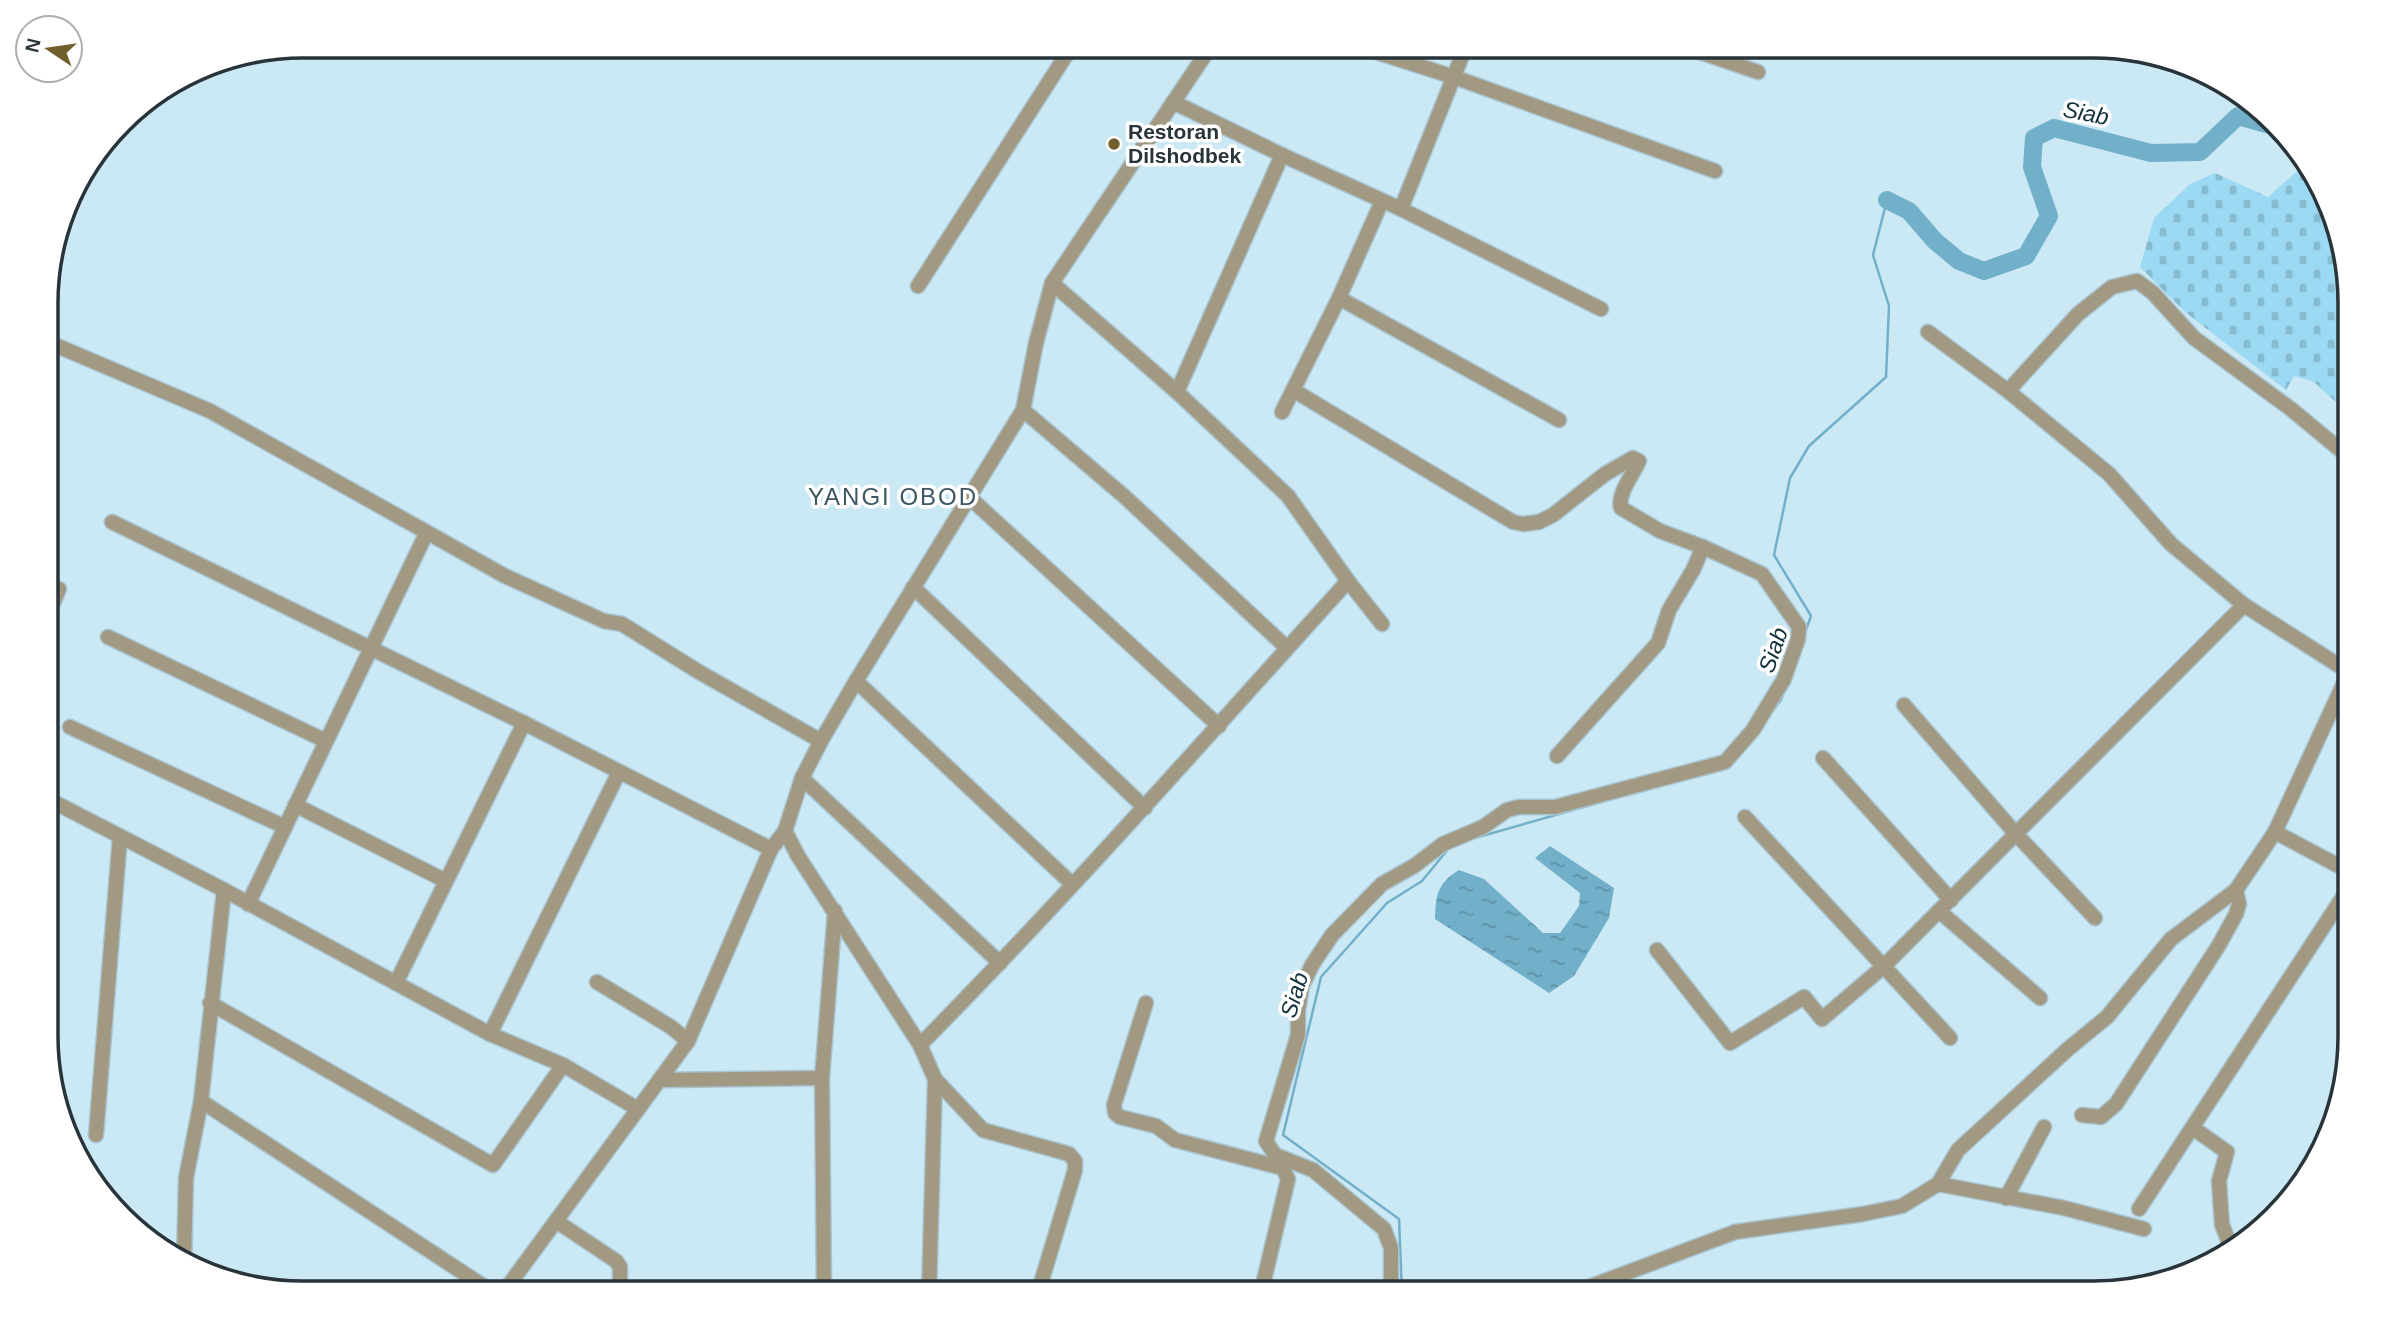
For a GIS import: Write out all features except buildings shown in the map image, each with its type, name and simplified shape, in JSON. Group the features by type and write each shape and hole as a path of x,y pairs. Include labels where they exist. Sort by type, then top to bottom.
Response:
{"street":[{"path":"918,286 1064,58"},
{"path":"512,1281 688,1041 771,849 785,831 802,778 821,741 1023,410 1036,343 1052,283 1203,58"},
{"path":"1395,58 1715,171"},
{"path":"1401,209 1461,58"},
{"path":"1717,58 1758,72"},
{"path":"1173,102 1401,209 1601,309"},
{"path":"1177,391 1282,155"},
{"path":"1282,412 1339,298 1382,201"},
{"path":"2008,391 2078,314 2112,287 2137,281 2153,293 2194,338 2291,409 2338,448"},
{"path":"1052,283 1177,391 1288,496 1382,624"},
{"path":"1339,298 1559,420"},
{"path":"1928,332 2008,391 2109,474 2171,544 2244,605 2338,664"},
{"path":"58,346 210,411 505,576 604,621 622,624 699,672 821,741"},
{"path":"1264,1281 1288,1179 1283,1168 1268,1157 1266,1141 1298,1035 1302,986 1332,935 1382,884 1415,866 1443,844 1483,827 1507,810 1520,807 1555,807 1725,762 1753,730 1784,678 1798,639 1799,626 1762,574 1660,531 1621,508 1619,503 1622,492 1631,481 1639,461 1633,458 1605,474 1553,515 1539,522 1513,522 1293,390"},
{"path":"1023,410 1125,496 1287,648"},
{"path":"969,497 1219,726"},
{"path":"112,522 524,723 771,849"},
{"path":"248,904 426,534"},
{"path":"1557,756 1658,643 1669,610 1693,570 1703,547"},
{"path":"920,1045 1145,808 1348,581"},
{"path":"913,587 1145,808"},
{"path":"1657,950 1730,1043 1804,997 1822,1019 1883,967 2244,605"},
{"path":"108,637 326,741"},
{"path":"856,681 1072,884"},
{"path":"1605,1281 1735,1232 1902,1206 1938,1184 1958,1150 2107,1017 2171,939 2236,890 2275,832 2338,697"},
{"path":"1904,705 2016,834 2095,918"},
{"path":"396,984 524,723"},
{"path":"70,727 285,827"},
{"path":"1823,758 1951,900"},
{"path":"490,1034 619,772"},
{"path":"802,778 1000,963"},
{"path":"58,804 224,890 490,1034 563,1065 638,1109"},
{"path":"295,805 446,881"},
{"path":"1745,817 1950,1038"},
{"path":"785,831 798,856 920,1045 935,1079 983,1130 1069,1154 1075,1161 1041,1281"},
{"path":"2275,832 2338,866"},
{"path":"96,1135 120,836"},
{"path":"184,1250 186,1178 201,1101 224,890"},
{"path":"2082,1115 2101,1117 2116,1104 2220,946 2239,904 2236,890"},
{"path":"2139,1209 2338,904"},
{"path":"1939,911 2040,998"},
{"path":"824,1281 822,1078 835,912"},
{"path":"597,982 671,1027 688,1041"},
{"path":"210,1003 493,1165 563,1065"},
{"path":"1146,1003 1114,1105 1115,1113 1120,1117 1156,1126 1175,1140 1268,1157 1313,1170 1384,1228 1391,1248 1391,1281"},
{"path":"660,1080 822,1078"},
{"path":"929,1281 935,1079"},
{"path":"201,1101 476,1281"},
{"path":"2006,1198 2043,1127"},
{"path":"2193,1128 2227,1152 2219,1181 2222,1225 2228,1240"},
{"path":"1938,1184 2064,1208 2144,1229"},
{"path":"556,1221 616,1261 620,1267 620,1281"}],"green space":[{"path":"2299,170 2320,209 2330,239 2338,286 2338,404 2314,382 2294,376 2286,390 2185,312 2140,267 2154,218 2190,184 2215,173 2268,197"}],"water":[{"path":"1550,846 1614,888 1609,918 1574,976 1549,993 1435,919 1439,890 1446,880 1459,870 1484,879 1543,933 1560,933 1579,906 1580,893 1535,858"}],"waterway":[{"name":"Siab","path":"1887,200 1909,211 1935,241 1959,261 1984,271 2026,256 2049,216 2032,167 2034,138 2054,128 2151,153 2200,152 2238,116 2259,122"},
{"name":"Siab","path":"1805,633 1811,616 1774,555 1790,478 1809,446 1886,377 1889,306 1873,255 1887,200"},
{"name":"Siab","path":"1771,713 1785,689"},
{"name":"Siab","path":"1475,838 1626,795"},
{"name":"Siab","path":"1402,1281 1399,1219 1283,1135 1321,977 1387,903 1422,881 1449,848"}],"place":[{"name":"Restoran Dilshodbek","path":"1114,144"}],"district":[{"name":"YANGI OBOD","path":"893,497"}]}
